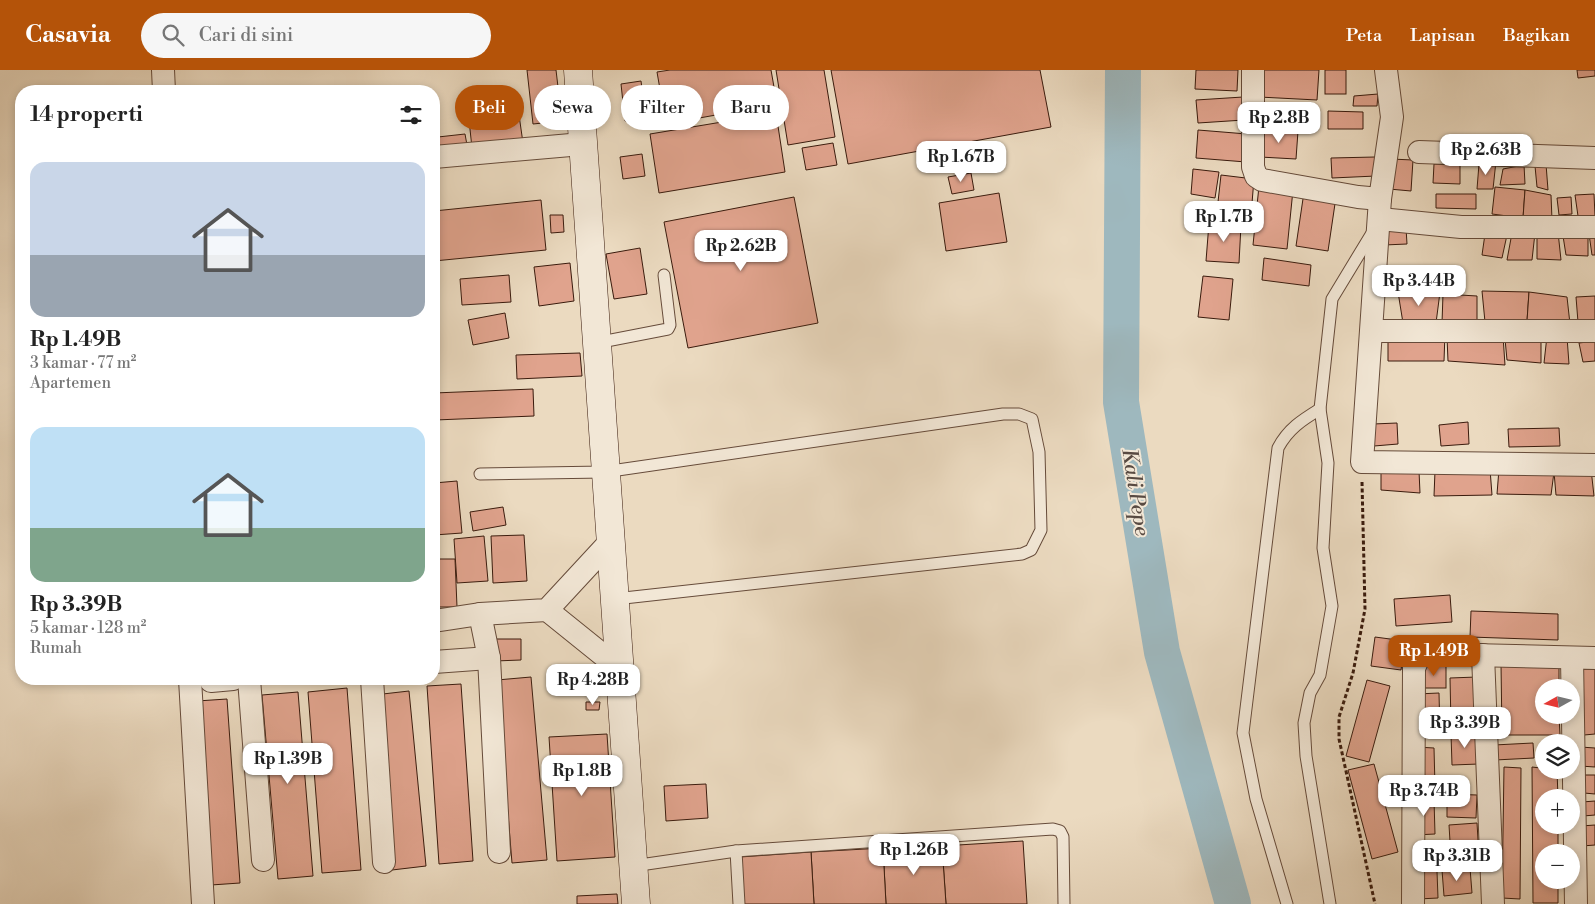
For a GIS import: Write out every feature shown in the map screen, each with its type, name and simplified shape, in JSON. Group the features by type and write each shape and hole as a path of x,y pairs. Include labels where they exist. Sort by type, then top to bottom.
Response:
{"main road":[{"path":"578,70 604,472 636,904"}],"street":[{"path":"163,70 164,85"},
{"path":"1253,70 1253,167 1256,176 1262,180 1358,198 1380,209 1461,226 1595,227"},
{"path":"1386,70 1392,117 1380,209 1362,462 1595,465"},
{"path":"440,156 582,144"},
{"path":"1419,152 1595,158"},
{"path":"1372,331 1595,331"},
{"path":"547,610 609,543"},
{"path":"440,620 480,614 547,610 619,668"},
{"path":"480,614 489,658 499,852"},
{"path":"1413,904 1414,668 1419,657 1428,654 1595,658"},
{"path":"1484,655 1493,904"},
{"path":"440,662 489,658"},
{"path":"1572,658 1576,904"},
{"path":"203,904 211,685"},
{"path":"249,685 263,860"},
{"path":"372,685 384,862"}],"lane":[{"path":"1330,904 1306,756 1304,723 1310,693 1320,675 1332,606 1323,548 1328,463 1320,409 1332,299 1354,266 1380,209"},
{"path":"596,343 668,329 670,325 664,275"},
{"path":"1287,904 1256,799 1243,733 1278,448 1286,433 1320,409"},
{"path":"480,474 604,472 1003,414 1019,414 1032,420 1038,452 1041,530 1031,550 1022,554 614,599"},
{"path":"633,866 736,851 1053,829 1060,831 1063,837 1064,904"},
{"path":"736,851 739,904"}],"path":[{"path":"1362,462 1365,610 1353,673 1339,718 1339,739 1375,904"}],"building":[{"path":"527,70 556,70 558,85 534,85 533,124"},
{"path":"670,70 771,70 774,85 713,85 713,116 703,117 703,85 659,85 657,72"},
{"path":"776,70 824,70 835,137 788,145 786,130 789,130 789,85 778,85"},
{"path":"831,70 1040,70 1051,127 848,164"},
{"path":"1196,70 1238,70 1237,91 1195,89"},
{"path":"1261,70 1319,70 1317,100 1259,97"},
{"path":"1325,70 1346,70 1346,94 1325,94"},
{"path":"1577,70 1595,70 1595,76 1578,78"},
{"path":"641,81 642,85 621,85"},
{"path":"1378,94 1377,106 1353,106 1354,96"},
{"path":"1243,97 1244,120 1198,123 1196,100"},
{"path":"1328,111 1363,112 1363,129 1328,129"},
{"path":"713,124 713,130 779,130 785,172 659,193 650,134 674,130 703,130 703,125"},
{"path":"1261,129 1298,131 1296,159 1260,157"},
{"path":"470,130 521,130 523,143 472,148"},
{"path":"1198,130 1247,134 1246,162 1196,158"},
{"path":"465,134 467,145 440,147 440,137"},
{"path":"833,143 837,165 806,170 802,148"},
{"path":"642,154 645,176 623,179 620,157"},
{"path":"1375,157 1376,176 1332,178 1331,158"},
{"path":"1391,159 1413,160 1411,191 1389,189"},
{"path":"1496,161 1493,189 1477,189 1479,164"},
{"path":"1434,164 1460,165 1460,184 1433,183"},
{"path":"1546,164 1548,190 1537,187 1535,166"},
{"path":"1524,165 1525,184 1500,185 1503,169"},
{"path":"1193,169 1219,172 1215,198 1191,194"},
{"path":"971,173 974,190 952,194 948,177"},
{"path":"1221,175 1254,179 1251,215 1217,211"},
{"path":"1259,186 1293,190 1287,249 1253,245"},
{"path":"1495,187 1525,190 1523,218 1492,214"},
{"path":"1525,190 1551,195 1552,220 1523,218"},
{"path":"1304,192 1336,197 1328,251 1296,246"},
{"path":"999,193 1007,242 946,251 939,203"},
{"path":"1436,194 1476,194 1476,209 1436,208"},
{"path":"1594,194 1595,216 1578,216 1575,195"},
{"path":"794,197 818,323 688,348 664,222"},
{"path":"1571,197 1572,214 1559,215 1557,198"},
{"path":"541,200 546,250 440,260 440,210"},
{"path":"550,215 563,215 564,232 551,233"},
{"path":"1209,223 1241,225 1239,263 1206,261"},
{"path":"1384,228 1406,228 1407,244 1384,245"},
{"path":"1537,231 1558,232 1561,260 1537,259"},
{"path":"1512,233 1535,233 1532,260 1507,260"},
{"path":"1595,233 1595,255 1592,255 1589,234"},
{"path":"1485,234 1507,235 1502,258 1482,255"},
{"path":"1563,236 1588,237 1588,256 1566,255"},
{"path":"640,248 647,294 614,299 606,254"},
{"path":"1264,258 1311,265 1309,286 1262,280"},
{"path":"570,263 574,301 539,306 534,267"},
{"path":"509,275 511,302 462,305 460,279"},
{"path":"1203,276 1233,279 1229,320 1198,317"},
{"path":"1482,291 1529,292 1527,321 1485,322"},
{"path":"1398,292 1440,292 1436,323 1403,323"},
{"path":"1529,292 1567,297 1570,324 1527,321"},
{"path":"1443,294 1477,296 1477,324 1442,323"},
{"path":"1595,296 1595,320 1578,322 1576,297"},
{"path":"505,313 509,338 473,345 468,320"},
{"path":"1388,333 1445,333 1444,361 1388,361"},
{"path":"1503,336 1505,365 1448,361 1447,337"},
{"path":"1547,336 1567,337 1569,364 1544,363"},
{"path":"1541,337 1541,363 1507,360 1505,339"},
{"path":"1595,341 1595,361 1583,362 1579,343"},
{"path":"580,353 582,376 517,379 516,355"},
{"path":"533,389 534,416 440,420 440,393"},
{"path":"1468,422 1469,444 1441,446 1439,425"},
{"path":"1397,423 1398,444 1374,446 1373,424"},
{"path":"1559,428 1560,446 1509,447 1508,429"},
{"path":"1490,469 1492,495 1434,496 1435,471"},
{"path":"1499,469 1554,472 1551,495 1497,494"},
{"path":"1591,469 1594,496 1556,495 1554,472"},
{"path":"1381,471 1419,471 1420,493 1381,490"},
{"path":"457,481 462,533 440,535 440,482"},
{"path":"503,507 506,525 473,531 470,512"},
{"path":"524,535 527,581 493,583 491,536"},
{"path":"484,536 488,581 457,583 454,539"},
{"path":"440,559 455,559 457,607 440,607"},
{"path":"1450,595 1452,622 1396,626 1394,599"},
{"path":"1471,611 1558,614 1558,640 1470,637"},
{"path":"1375,637 1405,641 1401,670 1371,666"},
{"path":"495,639 521,639 521,660 495,661"},
{"path":"1501,664 1559,664 1559,679 1535,679 1535,724 1559,724 1560,734 1502,735"},
{"path":"1423,666 1446,666 1446,688 1423,688"},
{"path":"1582,669 1595,669 1595,734 1584,735"},
{"path":"531,677 547,860 512,863 497,680"},
{"path":"1477,677 1478,724 1451,725 1450,678"},
{"path":"597,679 598,689 564,692 563,683"},
{"path":"1367,680 1390,686 1369,762 1346,756"},
{"path":"461,684 473,861 439,864 427,686"},
{"path":"347,688 361,870 322,873 308,692"},
{"path":"409,691 426,866 392,870 374,695"},
{"path":"298,692 313,876 278,879 262,695"},
{"path":"1439,693 1440,735 1418,736 1417,694"},
{"path":"227,699 240,883 211,885 197,701"},
{"path":"586,702 600,702 599,710 586,710"},
{"path":"1478,733 1479,764 1452,765 1451,734"},
{"path":"607,734 615,857 557,861 549,737"},
{"path":"1533,743 1534,758 1495,760 1494,745"},
{"path":"1416,747 1434,748 1435,786 1416,786"},
{"path":"1580,747 1595,748 1595,767 1580,766"},
{"path":"1374,764 1398,852 1372,859 1348,770"},
{"path":"1504,767 1521,768 1520,899 1502,898"},
{"path":"1532,767 1535,767 1535,779 1557,779 1558,789 1535,789 1535,834 1558,834 1558,844 1535,844 1535,889 1558,889 1558,903 1533,903"},
{"path":"1584,775 1595,775 1595,794 1584,793"},
{"path":"706,784 708,818 666,821 664,786"},
{"path":"1447,794 1477,795 1476,818 1447,817"},
{"path":"1414,800 1434,800 1435,834 1415,835"},
{"path":"1595,801 1595,815 1583,816 1582,802"},
{"path":"1477,823 1479,856 1451,858 1449,825"},
{"path":"1595,825 1595,845 1582,846 1581,826"},
{"path":"1023,841 1027,904 946,904 942,846"},
{"path":"1436,845 1438,898 1418,899 1415,846"},
{"path":"942,846 946,904 886,904 883,848"},
{"path":"883,848 886,904 814,904 811,852"},
{"path":"811,852 814,904 743,904 740,857"},
{"path":"1470,868 1472,893 1444,896 1442,870"},
{"path":"617,894 618,904 577,904 577,896"}],"waterway":[{"name":"Kali Pepe","path":"1123,70 1121,402 1162,652 1233,904"}]}
